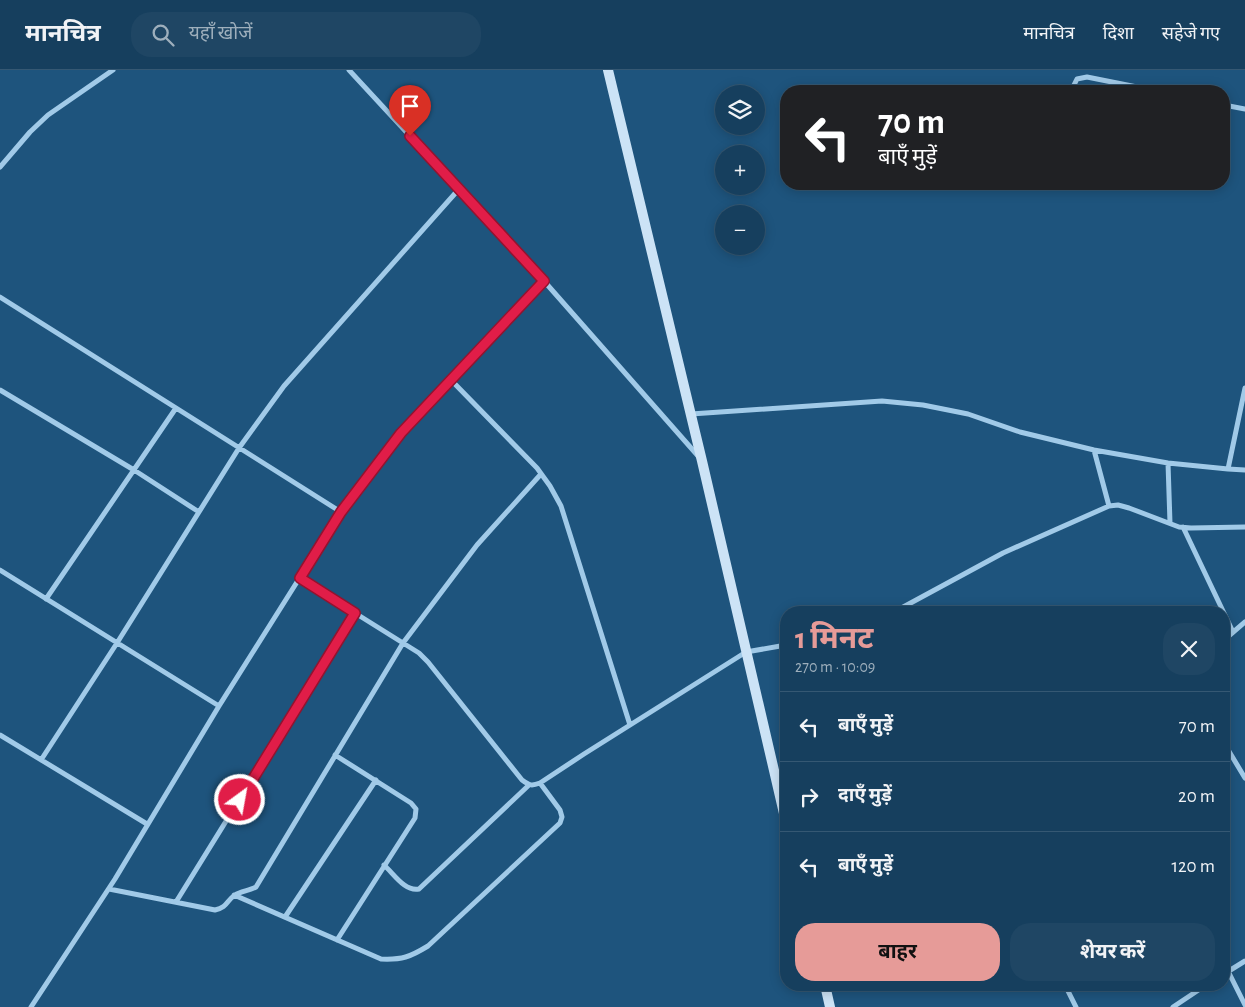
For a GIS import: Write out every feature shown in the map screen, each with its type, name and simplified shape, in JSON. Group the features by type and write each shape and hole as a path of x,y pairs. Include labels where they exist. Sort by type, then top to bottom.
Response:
{"main road":[{"path":"608,70 691,414 780,796"},
{"path":"826,991 830,1007"}],"street":[{"path":"0,167 30,132 48,115 114,70"},
{"path":"349,70 544,281 702,461"},
{"path":"1074,85 1076,79 1087,77 1127,85"},
{"path":"1230,106 1245,109"},
{"path":"41,760 239,448 284,386 459,189"},
{"path":"30,1007 109,889 219,706 341,512 401,433 544,281"},
{"path":"0,297 341,512"},
{"path":"450,380 537,468 561,506 630,725"},
{"path":"1228,469 1245,388"},
{"path":"0,390 134,470 199,512"},
{"path":"691,414 882,402 922,405 968,414 1020,432 1094,450 1168,463 1245,470"},
{"path":"46,599 176,408"},
{"path":"1094,450 1110,506"},
{"path":"1168,463 1170,524"},
{"path":"109,889 215,910 222,908 234,896 256,887 403,643 477,545 541,474"},
{"path":"905,606 1003,554 1110,506 1129,508 1183,527 1245,527"},
{"path":"1183,527 1221,606"},
{"path":"0,570 219,706"},
{"path":"300,578 419,653 522,780 529,785 535,785 540,782 746,652 780,646"},
{"path":"176,902 355,613"},
{"path":"1230,635 1245,622"},
{"path":"1230,626 1233,632"},
{"path":"0,735 147,824"},
{"path":"1230,753 1245,778"},
{"path":"335,755 411,803 416,809 415,818 337,940"},
{"path":"286,918 376,780"},
{"path":"234,896 381,959 394,960 412,956 428,946 560,823 562,816 560,810 540,782"},
{"path":"384,865 407,888 419,889 529,785"},
{"path":"1230,970 1245,961"},
{"path":"1230,980 1245,1005"},
{"path":"1068,991 1076,1007"},
{"path":"1174,1007 1197,991"}],"route":[{"path":"240,800 355,613 300,578 341,512 401,433 544,281 410,136"}]}
